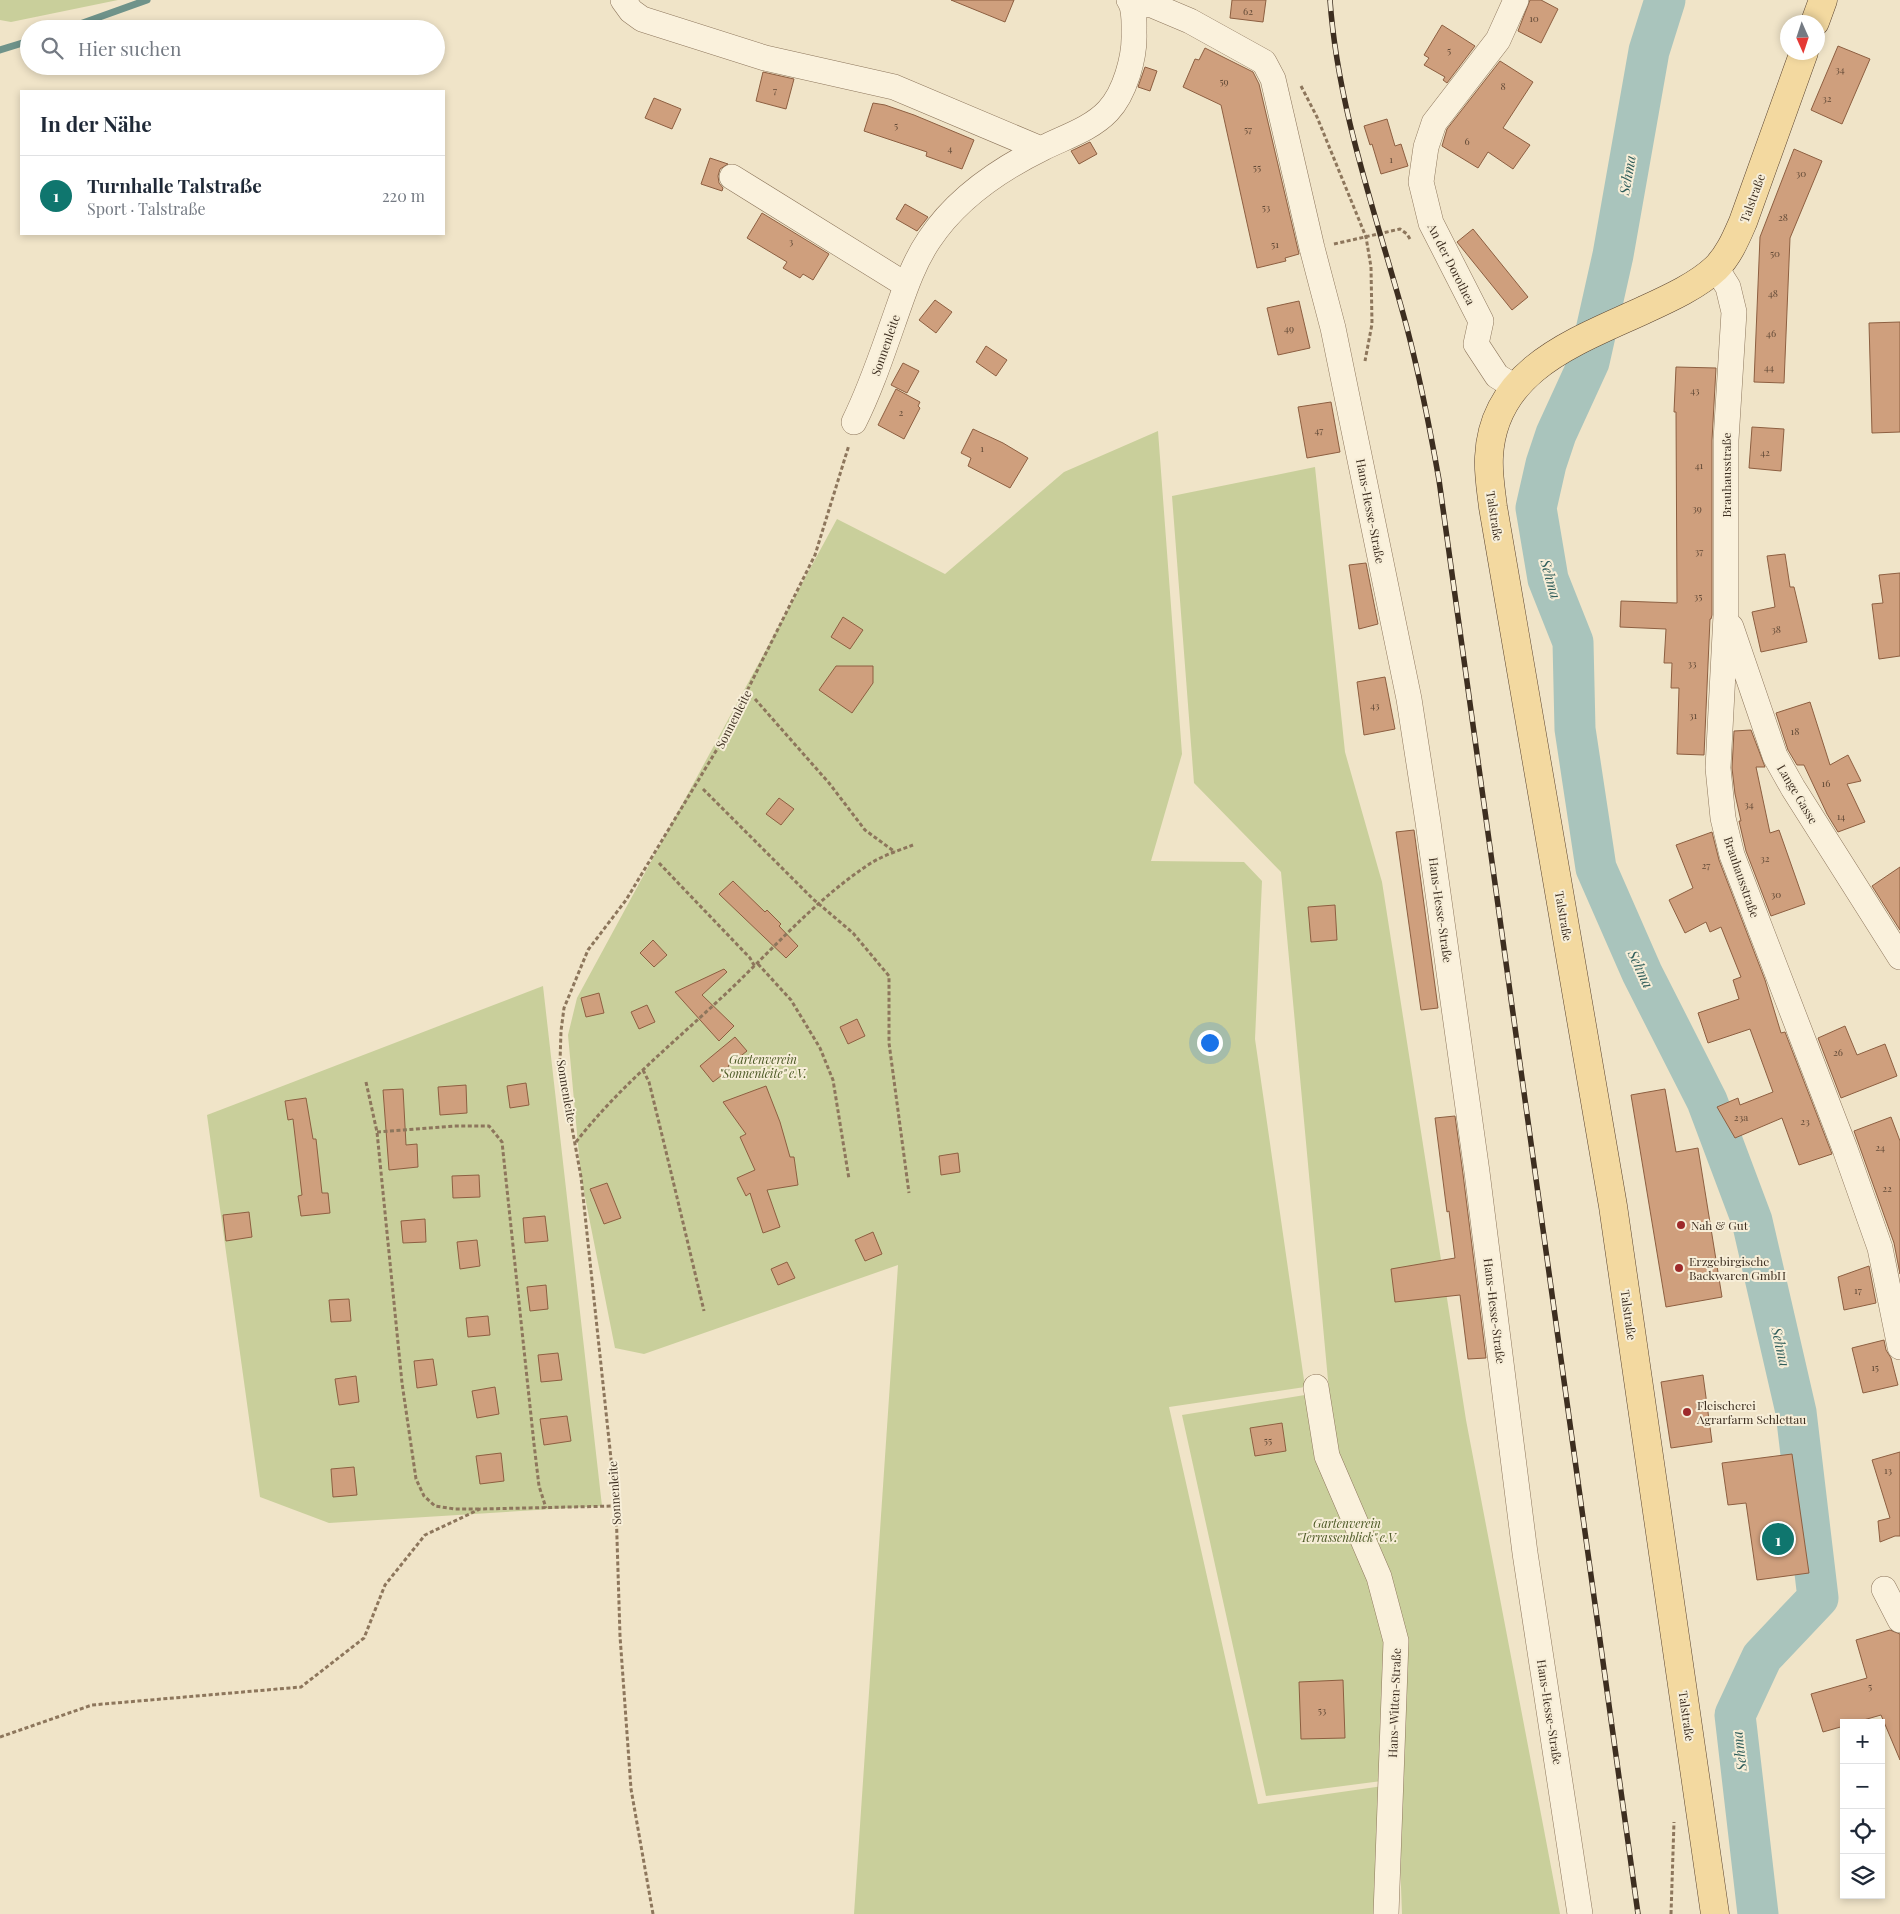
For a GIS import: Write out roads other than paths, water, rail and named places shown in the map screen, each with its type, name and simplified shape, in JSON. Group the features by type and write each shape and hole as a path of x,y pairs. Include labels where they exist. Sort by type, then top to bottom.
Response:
{"main road":[{"path":"1818,15 1823,0"},
{"name":"Talstraße","path":"1716,1914 1613,1206 1493,506 1489,457 1492,432 1504,403 1515,387 1542,362 1563,347 1680,292 1716,268 1732,247 1743,222 1801,60"}],"street":[{"path":"623,0 642,19 765,58 894,87 1040,149"},
{"name":"An der Dorothea","path":"1515,387 1497,376 1476,344 1481,321 1431,223 1422,182 1426,147 1434,123 1498,40 1516,0"},
{"name":"Sonnenleite","path":"854,422 868,394 906,285 929,240 958,206 983,183 1040,149 1092,124 1109,110 1129,73 1134,42 1134,17 1130,1"},
{"name":"Hans-Hesse-Straße","path":"1130,1 1152,5 1190,21 1264,62 1273,79 1312,248 1333,328 1415,736 1476,1163 1525,1553 1580,1914"},
{"path":"732,177 906,285"},
{"name":"Brauhausstraße","path":"1716,268 1728,287 1734,312 1726,440 1726,615 1718,768 1723,818 1732,855 1845,1149 1880,1248 1900,1347"},
{"name":"Lange Gasse","path":"1726,615 1775,756 1792,788 1900,957"},
{"name":"Hans-Witten-Straße","path":"1316,1387 1327,1456 1379,1577 1396,1641 1386,1914"},
{"path":"1884,1589 1900,1620"}],"waterway":[{"path":"91,20 147,0"},
{"name":"Sehma","path":"1665,0 1649,51 1613,255 1589,362 1556,434 1546,464 1536,508 1548,579 1573,642 1575,729 1596,868 1642,973 1707,1101 1752,1221 1796,1412 1818,1598 1762,1657 1735,1715 1758,1914"},
{"path":"0,50 20,44"}],"railway":[{"path":"1330,0 1334,42 1350,125 1412,347 1439,480 1638,1914"}],"place":[{"name":"Nah & Gut","path":"1681,1225"},
{"name":"Erzgebirgische Backwaren GmbH","path":"1679,1268"},
{"name":"Fleischerei Agrarfarm Schlettau","path":"1687,1412"},
{"name":"Turnhalle Talstraße","path":"1778,1539"}],"park label":[{"name":"Gartenverein \"Sonnenleite\" e.V.","path":"763,1066"},
{"name":"Gartenverein \"Terrassenblick\" e.V.","path":"1347,1530"}]}
